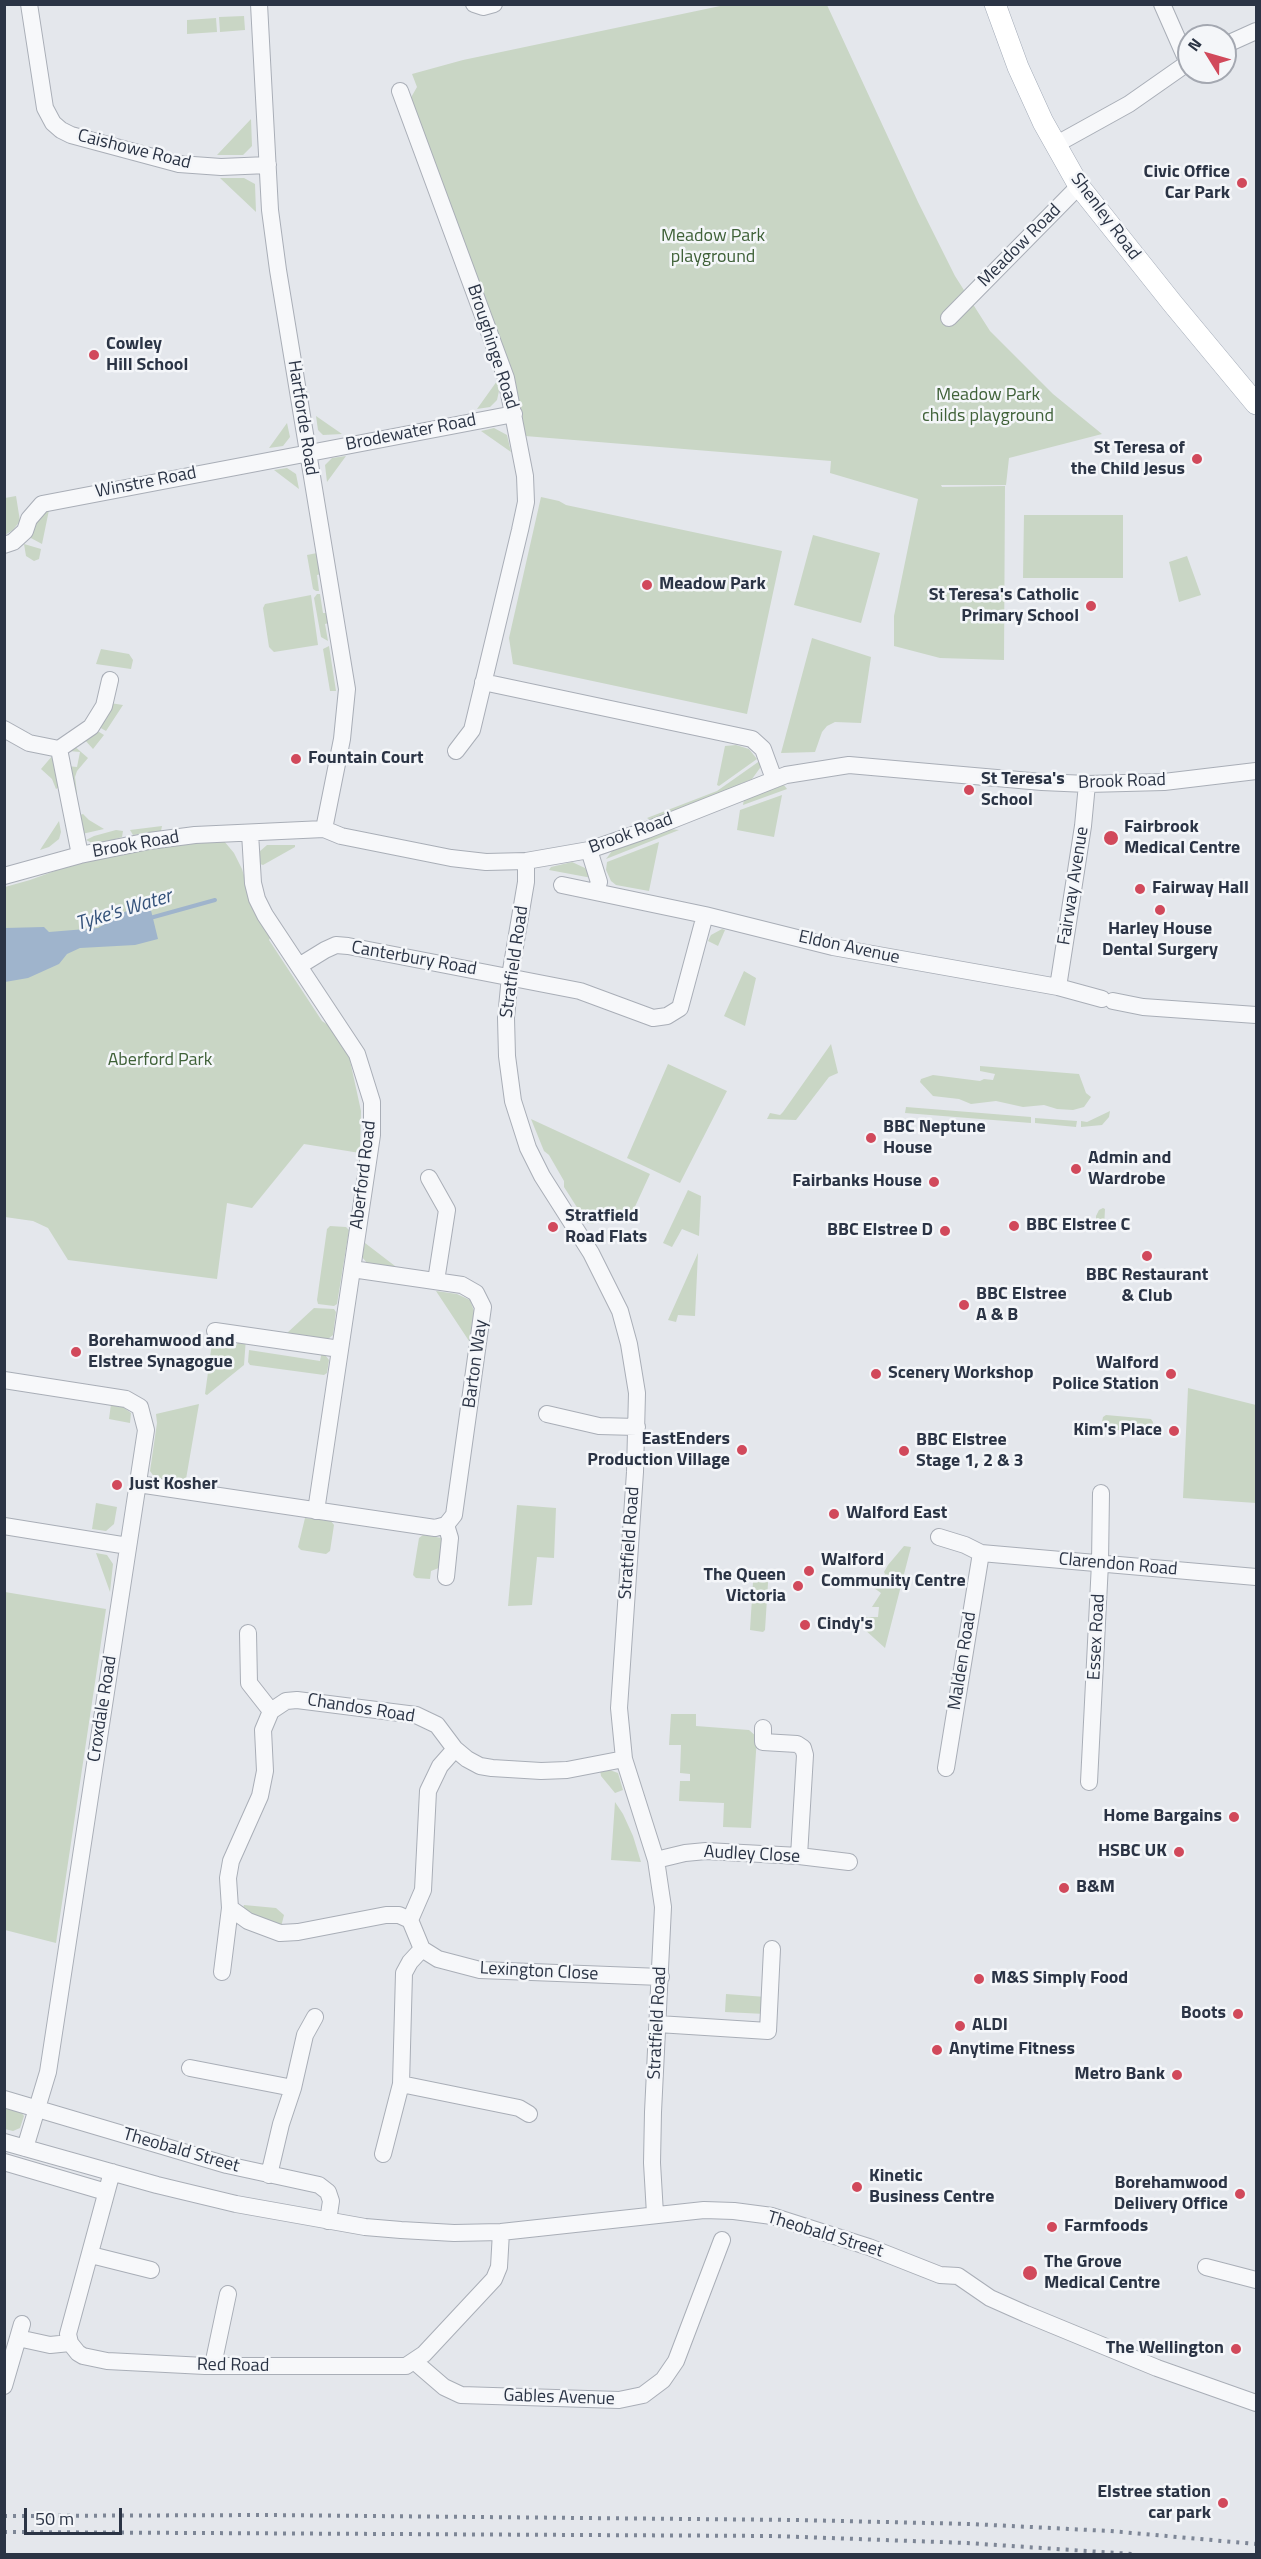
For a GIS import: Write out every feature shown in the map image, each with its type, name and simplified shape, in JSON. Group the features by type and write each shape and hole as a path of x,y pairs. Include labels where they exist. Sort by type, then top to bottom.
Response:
{"main road":[{"name":"Shenley Road","path":"995,4 1018,67 1055,145 1079,186 1257,404"}],"street":[{"name":"Caishowe Road","path":"28,4 45,108 53,123 61,130 179,164 221,167 268,165"},
{"name":"Hartforde Road","path":"259,4 268,165 278,270 347,689 342,739 324,829"},
{"path":"474,4 483,7 494,4"},
{"path":"1162,4 1177,38"},
{"path":"1237,40 1257,31"},
{"path":"1055,145 1129,104 1177,71"},
{"name":"Broughinge Road","path":"400,91 506,378 524,464 526,502 472,730 456,751"},
{"name":"Meadow Road","path":"949,318 957,300 1079,186"},
{"name":"Brodewater Road","path":"307,452 514,414"},
{"name":"Winstre Road","path":"4,545 13,542 26,531 29,519 42,504 274,458 295,457 307,452"},
{"path":"4,729 29,743 58,748 92,727 104,706 110,680"},
{"path":"483,682 752,739 763,750 774,779"},
{"path":"58,748 80,855"},
{"name":"Brook Road","path":"4,876 125,845 195,835 324,829 341,836 451,858 486,862 526,861 589,850 647,830 774,779 818,768 849,765 1042,783 1087,784 1164,782 1257,771"},
{"name":"Fairway Avenue","path":"1058,987 1083,826 1087,784"},
{"name":"Aberford Road","path":"250,833 253,883 257,899 357,1054 372,1102 372,1135 316,1511"},
{"path":"589,850 598,882 596,891"},
{"name":"Stratfield Road","path":"526,861 526,882 510,976 506,1018 507,1056 513,1101 528,1148 542,1176 591,1253 620,1311 634,1369 637,1427 620,1685 620,1734 624,1759 656,1860 663,1908 652,2163 655,2214"},
{"name":"Eldon Avenue","path":"562,885 705,915 833,947 1058,987 1143,1007 1257,1015"},
{"name":"Canterbury Road","path":"299,966 336,945 580,991 653,1018 667,1016 680,1008 705,915"},
{"path":"429,1178 447,1210 436,1281"},
{"name":"Barton Way","path":"352,1269 470,1288 476,1293 483,1307 454,1515 446,1525 450,1538 446,1577"},
{"path":"215,1331 340,1349"},
{"name":"Croxdale Road","path":"4,1380 104,1395 133,1402 140,1407 146,1430 48,2072 26,2148"},
{"path":"547,1414 599,1426 637,1427"},
{"path":"138,1484 435,1528 446,1525"},
{"name":"Essex Road","path":"1089,1782 1100,1563 1101,1493"},
{"path":"4,1526 128,1546"},
{"name":"Clarendon Road","path":"939,1537 981,1553 1257,1576"},
{"name":"Malden Road","path":"945,1768 981,1553"},
{"path":"222,1972 230,1908 228,1878 231,1861 260,1796 265,1771 263,1730 271,1711 249,1683 248,1633"},
{"name":"Chandos Road","path":"271,1711 286,1701 297,1700 416,1715 437,1725 455,1749 480,1766 542,1772 567,1770 624,1759"},
{"path":"764,1728 763,1742 797,1744 805,1755 799,1856"},
{"path":"410,1920 423,1890 428,1791 440,1766 455,1749"},
{"name":"Audley Close","path":"656,1860 685,1852 706,1851 799,1856 849,1863"},
{"path":"230,1908 248,1922 280,1933 298,1932 386,1916 399,1915 410,1920 422,1949 404,1973 401,2084 383,2154"},
{"name":"Lexington Close","path":"422,1949 438,1959 480,1970 661,1977"},
{"path":"658,2024 768,2031 772,1949"},
{"path":"269,2175 280,2124 293,2088 305,2035 315,2016"},
{"path":"190,2068 293,2088"},
{"path":"401,2084 519,2108 530,2114"},
{"name":"Theobald Street","path":"4,2099 227,2165 320,2185 328,2192 331,2201 328,2221"},
{"name":"Theobald Street","path":"4,2142 236,2204 328,2221 427,2233 501,2232 655,2214 735,2211 772,2216 885,2252 940,2275 958,2276 990,2298 1026,2314 1157,2368 1257,2403"},
{"path":"4,2162 106,2192"},
{"path":"4,2386 20,2331 50,2345 70,2343 69,2328 91,2255 112,2172"},
{"path":"415,2362 494,2279 499,2267 501,2232"},
{"name":"Gables Avenue","path":"415,2362 444,2387 461,2395 619,2400 643,2395 663,2380 676,2361 722,2240"},
{"path":"91,2255 151,2270"},
{"path":"1206,2267 1257,2280"},
{"path":"213,2365 228,2294"},
{"name":"Red Road","path":"70,2343 83,2356 106,2361 213,2365 398,2367 415,2362"}],"green space":[{"path":"725,5 827,5 918,202 955,276 990,331 1053,394 1102,434 1009,458 1006,485 941,485 942,487 1005,486 1004,660 940,658 894,646 894,616 918,499 830,473 831,461 525,436 409,101 417,87 412,74 463,60"},
{"path":"244,16 245,30 220,32 219,17"},
{"path":"216,18 217,32 187,34 187,20"},
{"path":"251,119 252,146 243,155 217,155"},
{"path":"220,178 244,178 255,184 256,212"},
{"path":"497,381 499,391 497,400 490,407 477,409"},
{"path":"316,416 342,434 323,435 318,430"},
{"path":"287,423 290,437 283,446 269,448"},
{"path":"494,428 507,435 511,452 481,431"},
{"path":"346,456 327,482 325,465 332,458"},
{"path":"287,468 296,474 299,489 274,470"},
{"path":"16,496 20,521 13,530 5,535 5,498"},
{"name":"Meadow Park","path":"541,497 566,505 782,551 747,714 513,664 509,638"},
{"path":"49,510 42,544 29,537 40,512"},
{"path":"1024,515 1123,515 1123,578 1023,578"},
{"path":"813,535 880,553 861,623 794,605"},
{"path":"24,544 41,549 39,559 34,561 26,556"},
{"path":"317,553 321,574 317,575 319,591 313,589 307,555"},
{"path":"1187,556 1201,595 1179,602 1169,562"},
{"path":"320,594 323,613 327,613 329,623 325,624 328,641 321,637 314,598"},
{"path":"311,595 318,645 274,652 269,647 263,608 265,604"},
{"path":"812,638 871,657 861,723 835,722 827,726 822,732 815,752 781,753"},
{"path":"329,646 336,691 330,691 323,649"},
{"path":"101,649 129,654 133,660 131,669 96,664"},
{"path":"110,703 123,705 106,731 99,727"},
{"path":"96,730 104,735 93,749 84,739"},
{"path":"73,745 88,758 75,777 77,794 72,794 67,766 77,767 80,752 69,751"},
{"path":"736,745 749,749 757,759 719,786 717,785 725,746"},
{"path":"53,755 61,786 56,789 52,779 41,769"},
{"path":"761,760 760,768 752,779 653,822 647,818 717,791"},
{"path":"784,785 787,789 743,805 744,799"},
{"path":"782,795 774,837 737,830 740,810"},
{"path":"83,814 104,829 82,834 77,816"},
{"path":"59,821 61,832 59,839 49,847 40,850"},
{"path":"162,826 161,831 133,835 130,830"},
{"path":"669,829 679,830 606,859 612,851"},
{"path":"116,830 123,831 122,837 96,845 86,840 94,836"},
{"name":"Aberford Park","path":"224,841 234,853 242,869 252,902 272,935 269,940 322,1021 328,1025 349,1056 361,1111 360,1153 304,1144 252,1208 227,1203 217,1279 68,1260 48,1228 33,1221 5,1217 5,887 82,861 149,848"},
{"path":"659,842 649,891 616,885 611,881 606,870 607,862"},
{"path":"267,845 295,845 295,847 263,865 260,864 259,852"},
{"path":"572,862 585,868 592,878 549,870 551,867"},
{"path":"722,929 725,930 718,946 708,941 711,935"},
{"path":"744,971 756,978 745,1026 724,1016"},
{"path":"831,1044 838,1073 829,1077 796,1120 767,1119 770,1113 780,1115 783,1112"},
{"path":"668,1064 727,1091 680,1183 627,1158"},
{"path":"980,1066 1079,1074 1086,1093 1091,1097 1084,1107 1073,1110 1044,1105 1023,1107 996,1101 971,1104 959,1099 933,1096 920,1082 921,1079 933,1075 980,1081 993,1080 995,1074 980,1071"},
{"path":"906,1107 1031,1117 1031,1123 905,1113"},
{"path":"1110,1111 1109,1117 1102,1125 1081,1127 1081,1121 1087,1122"},
{"path":"1035,1118 1077,1121 1076,1127 1035,1123"},
{"path":"531,1119 650,1174 627,1224 602,1213 593,1224 587,1223 564,1187 564,1181 549,1155 544,1151"},
{"path":"688,1190 701,1196 699,1236 682,1229 672,1247 663,1243"},
{"path":"1103,1208 1105,1209 1104,1228 1096,1227 1096,1216"},
{"path":"330,1226 346,1227 349,1230 337,1304 334,1306 318,1304 317,1300 327,1229"},
{"path":"365,1243 395,1267 367,1263 362,1257"},
{"path":"698,1253 695,1316 678,1315 676,1322 668,1320"},
{"path":"436,1291 457,1294 470,1300 474,1311 469,1341"},
{"path":"314,1308 334,1309 336,1312 333,1335 328,1339 287,1333"},
{"path":"213,1336 224,1340 226,1347 235,1348 238,1342 246,1338 244,1365 207,1395 205,1394"},
{"path":"249,1350 320,1361 322,1351 329,1360 327,1373 324,1375 250,1365"},
{"path":"1188,1388 1256,1405 1256,1503 1183,1498"},
{"path":"111,1404 123,1407 131,1413 130,1423 109,1419"},
{"path":"199,1404 186,1479 182,1482 155,1478 150,1471 157,1423 156,1414"},
{"path":"1106,1415 1151,1419 1152,1431 1150,1433 1104,1429 1101,1427 1103,1417"},
{"path":"96,1503 117,1507 114,1524 106,1531 92,1529"},
{"path":"517,1505 556,1508 554,1558 537,1557 532,1605 508,1606"},
{"path":"305,1518 331,1521 334,1525 330,1551 326,1554 301,1550 298,1547"},
{"path":"423,1535 442,1538 441,1567 431,1571 430,1579 416,1578 413,1575 419,1538"},
{"path":"904,1546 911,1547 885,1648 863,1628 864,1617 878,1617 879,1607 872,1607 881,1593 874,1588 885,1574 888,1565"},
{"path":"96,1553 107,1555 113,1564 110,1592"},
{"path":"756,1579 767,1580 768,1583 763,1632 750,1630 753,1582"},
{"path":"5,1592 106,1609 56,1943 5,1930"},
{"path":"671,1714 696,1714 696,1726 749,1730 757,1737 751,1828 723,1827 724,1803 679,1801 680,1781 690,1781 690,1774 680,1773 681,1745 669,1745"},
{"path":"607,1769 618,1773 623,1790 615,1793 601,1776 600,1770"},
{"path":"615,1802 633,1836 641,1862 611,1860"},
{"path":"244,1905 276,1908 284,1915 281,1927 242,1910"},
{"path":"726,1994 766,1997 765,2014 725,2012"},
{"path":"5,2103 17,2107 24,2116 20,2128 13,2131 5,2129"}],"water":[{"path":"148,898 158,939 135,945 80,948 67,954 59,964 28,978 5,982 5,928 44,927 49,932 98,928"}],"waterway":[{"name":"Tyke's Water","path":"150,918 215,900"}],"railway":[{"path":"4,2516 265,2515 797,2520 971,2524 1110,2531 1256,2544"},
{"path":"4,2532 774,2536 967,2543 1132,2554"}],"place":[{"name":"Civic Office Car Park","path":"1242,183"},
{"name":"Cowley Hill School","path":"94,355"},
{"name":"St Teresa of the Child Jesus","path":"1197,459"},
{"name":"Meadow Park","path":"647,585"},
{"name":"St Teresa's Catholic Primary School","path":"1091,606"},
{"name":"Fountain Court","path":"296,759"},
{"name":"St Teresa's School","path":"969,790"},
{"name":"Fairbrook Medical Centre","path":"1111,838"},
{"name":"Fairway Hall","path":"1140,889"},
{"name":"Harley House Dental Surgery","path":"1160,910"},
{"name":"BBC Neptune House","path":"871,1138"},
{"name":"Admin and Wardrobe","path":"1076,1169"},
{"name":"Fairbanks House","path":"934,1182"},
{"name":"BBC Elstree C","path":"1014,1226"},
{"name":"Stratfield Road Flats","path":"553,1227"},
{"name":"BBC Elstree D","path":"945,1231"},
{"name":"BBC Restaurant & Club","path":"1147,1256"},
{"name":"BBC Elstree A & B","path":"964,1305"},
{"name":"Borehamwood and Elstree Synagogue","path":"76,1352"},
{"name":"Scenery Workshop","path":"876,1374"},
{"name":"Walford Police Station","path":"1171,1374"},
{"name":"Kim's Place","path":"1174,1431"},
{"name":"EastEnders Production Village","path":"742,1450"},
{"name":"BBC Elstree Stage 1, 2 & 3","path":"904,1451"},
{"name":"Just Kosher","path":"117,1485"},
{"name":"Walford East","path":"834,1514"},
{"name":"Walford Community Centre","path":"809,1571"},
{"name":"The Queen Victoria","path":"798,1586"},
{"name":"Cindy's","path":"805,1625"},
{"name":"Home Bargains","path":"1234,1817"},
{"name":"HSBC UK","path":"1179,1852"},
{"name":"B&M","path":"1064,1888"},
{"name":"M&S Simply Food","path":"979,1979"},
{"name":"Boots","path":"1238,2014"},
{"name":"ALDI","path":"960,2026"},
{"name":"Anytime Fitness","path":"937,2050"},
{"name":"Metro Bank","path":"1177,2075"},
{"name":"Kinetic Business Centre","path":"857,2187"},
{"name":"Borehamwood Delivery Office","path":"1240,2194"},
{"name":"Farmfoods","path":"1052,2227"},
{"name":"The Grove Medical Centre","path":"1030,2273"},
{"name":"The Wellington","path":"1236,2349"},
{"name":"Elstree station car park","path":"1223,2503"}],"park label":[{"name":"Meadow Park playground","path":"713,247"},
{"name":"Meadow Park childs playground","path":"988,406"}]}
